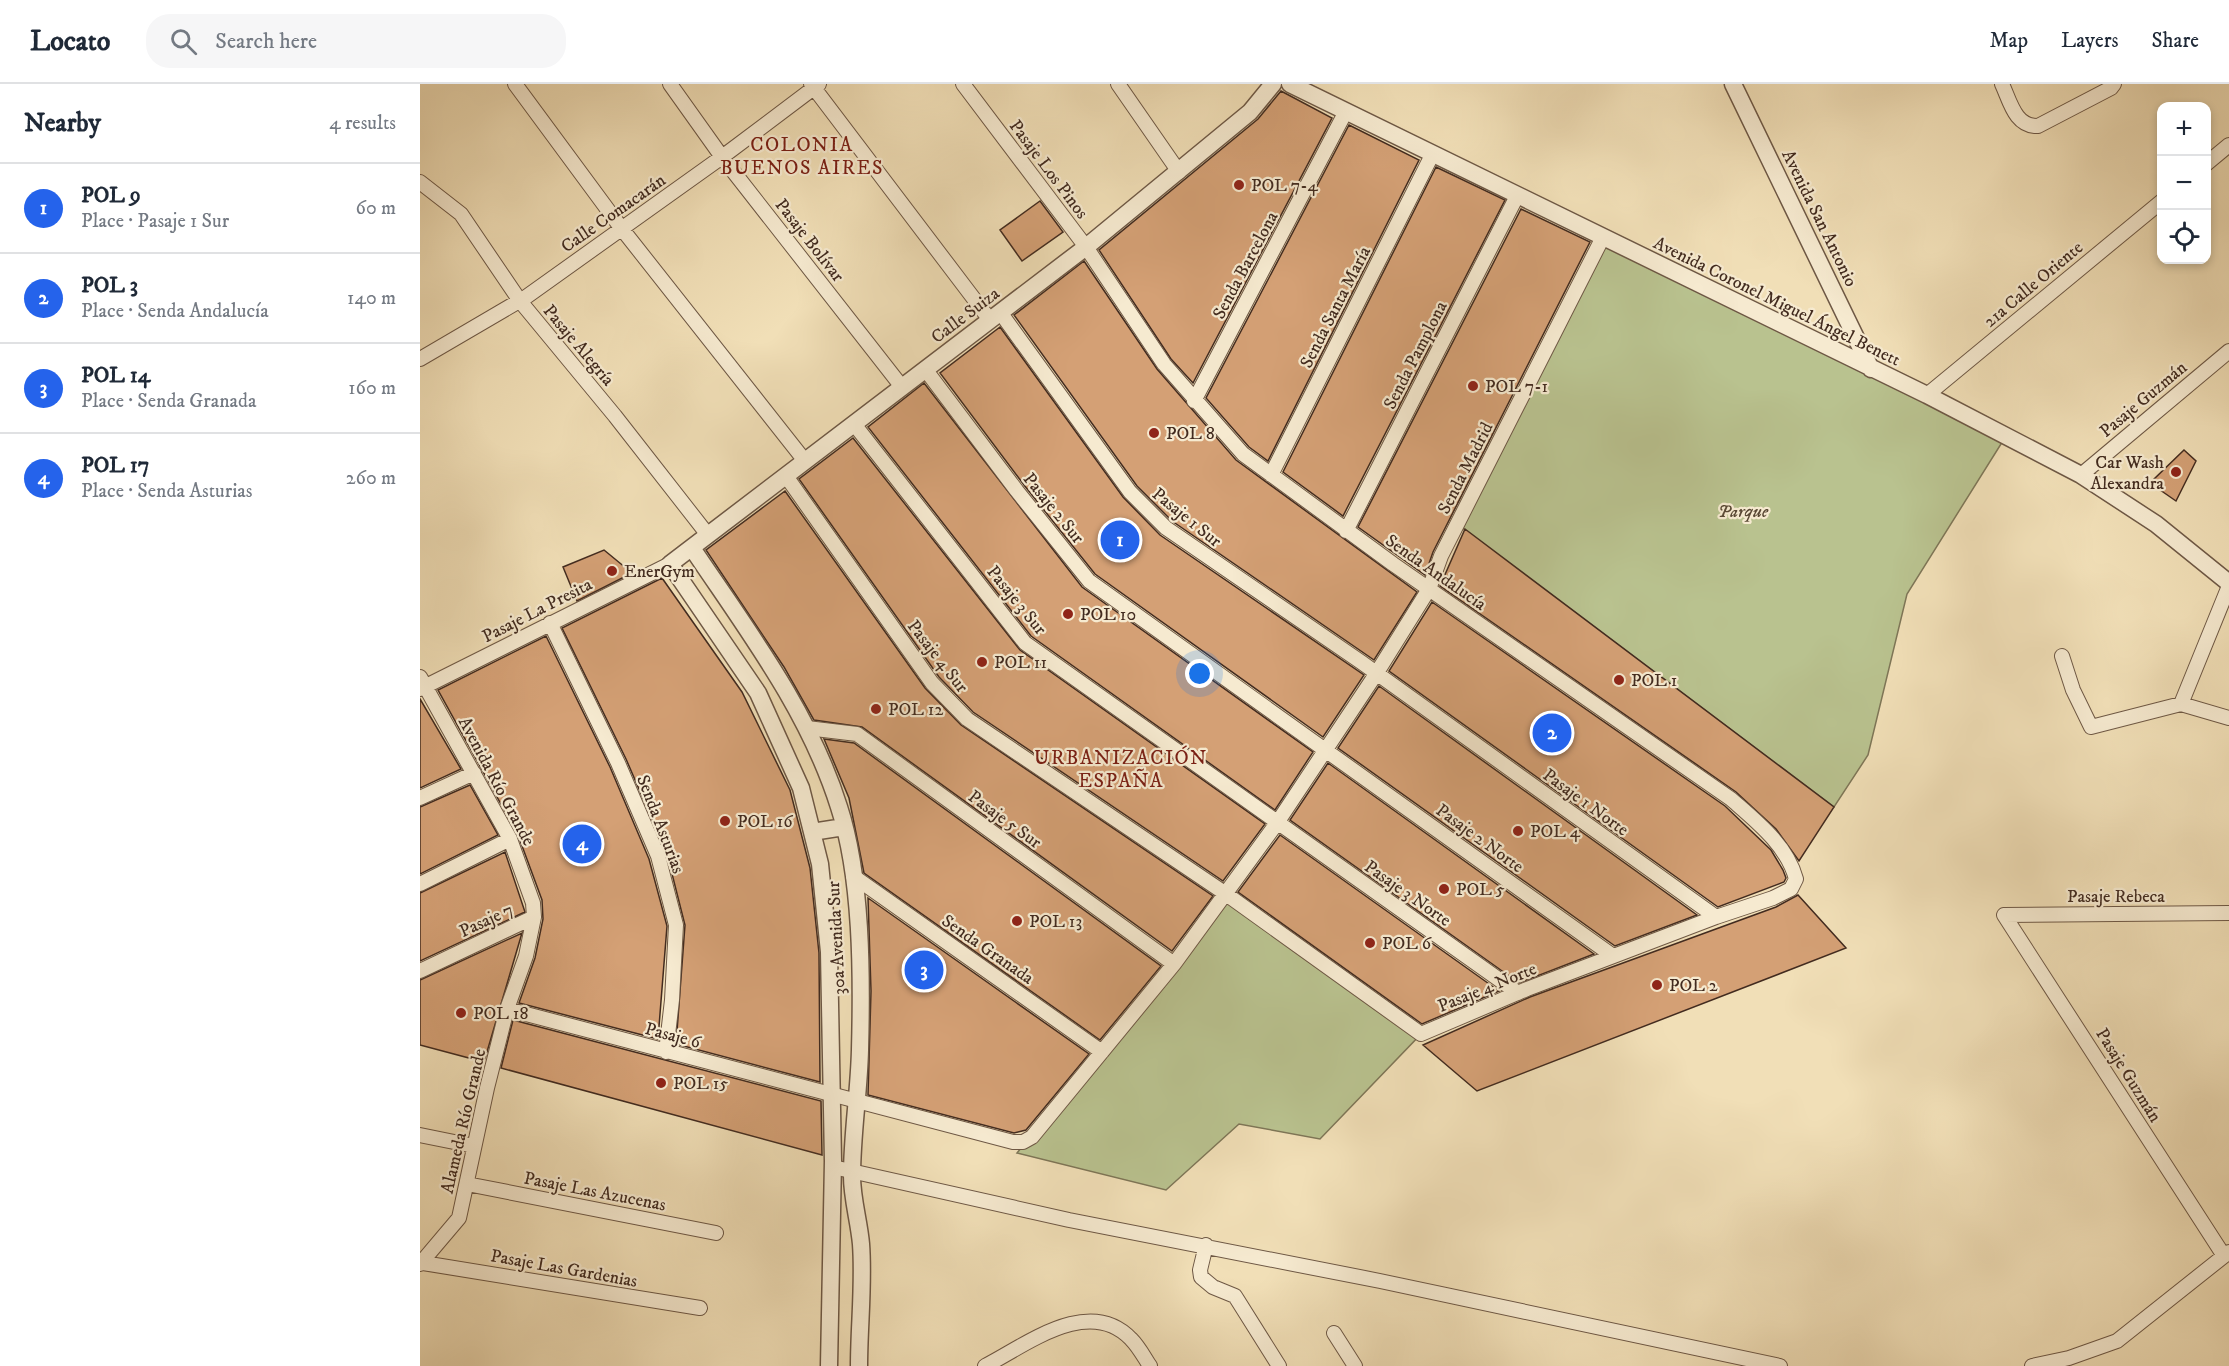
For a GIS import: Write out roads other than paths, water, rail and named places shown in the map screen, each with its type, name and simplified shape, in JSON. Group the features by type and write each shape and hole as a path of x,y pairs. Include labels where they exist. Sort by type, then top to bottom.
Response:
{"street":[{"path":"515,84 622,229 805,461"},
{"name":"Pasaje Bolívar","path":"670,84 722,157 902,387"},
{"name":"Pasaje Los Pinos","path":"963,84 1086,247"},
{"path":"1118,84 1179,172"},
{"name":"Calle Suiza","path":"670,564 1086,247 1250,112 1273,84"},
{"name":"Avenida Coronel Miguel Ángel Benett","path":"1290,84 1345,113 1927,395 2081,475 2156,524 2229,585"},
{"name":"Avenida San Antonio","path":"1733,84 1872,369"},
{"path":"2002,84 2018,118 2029,126 2038,126 2111,88 2114,84"},
{"name":"Calle Comacarán","path":"420,359 520,301 722,157 815,85"},
{"name":"Pasaje 1 Sur","path":"815,85 1130,492 1166,528 1376,674"},
{"name":"Senda Barcelona","path":"1194,401 1345,113"},
{"path":"2211,160 2229,146"},
{"name":"Senda Santa María","path":"1270,475 1432,155"},
{"name":"Pasaje Alegría","path":"420,182 461,214 520,301 615,416 708,535"},
{"name":"Senda Pamplona","path":"1346,531 1516,196"},
{"name":"21a Calle Oriente","path":"1927,395 2157,205"},
{"name":"Senda Madrid","path":"1102,1052 1174,964 1277,823 1376,674 1429,589 1441,556 1603,237"},
{"name":"Senda Andalucía","path":"1086,247 1123,307 1194,401 1243,454 1346,531 1731,799 1765,829 1785,856 1796,879 1791,889"},
{"name":"Pasaje Guzmán","path":"2081,475 2229,351"},
{"name":"Pasaje 2 Sur","path":"925,369 1017,491 1089,581 1326,748"},
{"name":"Pasaje 3 Sur","path":"854,424 1025,643 1277,823"},
{"name":"Pasaje 4 Sur","path":"786,476 932,683 967,719 1226,894"},
{"name":"30a Avenida Sur","path":"692,548 774,672 807,728 827,772 844,827 853,876 859,967 860,1050 852,1172 854,1206 861,1244 859,1366"},
{"name":"30a Avenida Sur","path":"670,564 758,693 801,788 820,864 829,952 833,1167 829,1366"},
{"name":"Pasaje La Presita","path":"422,684 670,564"},
{"path":"2181,704 2229,585"},
{"name":"Senda Asturias","path":"550,624 618,763 658,856 676,926 672,1000 666,1052"},
{"path":"2062,656 2073,690 2091,727 2181,704 2229,718"},
{"name":"Pasaje 1 Norte","path":"1376,674 1716,917"},
{"name":"Avenida Río Grande","path":"422,684 510,839 533,903 534,917 526,956 507,1009"},
{"name":"Pasaje 5 Sur","path":"807,728 857,734 1174,964"},
{"name":"Pasaje 2 Norte","path":"1326,748 1613,957"},
{"path":"420,798 474,772"},
{"name":"Pasaje 3 Norte","path":"1277,823 1518,993"},
{"path":"812,832 844,827"},
{"path":"420,884 510,839"},
{"name":"Senda Granada","path":"853,876 1102,1052"},
{"name":"Pasaje 4 Norte","path":"1226,894 1422,1034 1518,993 1716,917 1773,898 1791,889"},
{"name":"Pasaje Rebeca","path":"2004,915 2229,914"},
{"name":"Pasaje Guzmán","path":"2004,915 2226,1254"},
{"name":"Pasaje 7","path":"420,971 534,917"},
{"name":"Pasaje 6","path":"507,1009 1013,1142 1023,1142 1032,1137 1102,1052"},
{"name":"Alameda Río Grande","path":"421,1263 459,1218 507,1009"},
{"path":"420,1135 474,1146"},
{"path":"833,1167 1069,1220 1206,1245 1780,1366"},
{"name":"Pasaje Las Azucenas","path":"467,1184 716,1233"},
{"path":"1206,1245 1200,1270 1201,1277 1213,1287 1235,1296 1279,1366"},
{"path":"2032,1366 2069,1358 2117,1341 2226,1254"},
{"name":"Pasaje Las Gardenias","path":"421,1263 700,1308"},
{"path":"985,1366 1065,1324 1081,1320 1116,1328 1131,1339 1150,1366"},
{"path":"1334,1333 1355,1366"}],"place":[{"name":"POL 7-4","path":"1239,185"},
{"name":"POL 7-1","path":"1473,386"},
{"name":"POL 8","path":"1154,433"},
{"name":"Car Wash Alexandra","path":"2176,472"},
{"name":"POL 9","path":"1120,540"},
{"name":"EnerGym","path":"612,571"},
{"name":"POL 10","path":"1068,614"},
{"name":"POL 11","path":"982,662"},
{"name":"POL 1","path":"1619,680"},
{"name":"POL 12","path":"876,709"},
{"name":"POL 3","path":"1552,733"},
{"name":"POL 16","path":"725,821"},
{"name":"POL 4","path":"1518,831"},
{"name":"POL 17","path":"582,844"},
{"name":"POL 5","path":"1444,889"},
{"name":"POL 13","path":"1017,921"},
{"name":"POL 6","path":"1370,943"},
{"name":"POL 14","path":"924,970"},
{"name":"POL 2","path":"1657,985"},
{"name":"POL 18","path":"461,1013"},
{"name":"POL 15","path":"661,1083"}],"district":[{"name":"COLONIA BUENOS AIRES","path":"802,156"},
{"name":"URBANIZACIÓN ESPAÑA","path":"1121,768"}],"park label":[{"name":"Parque","path":"1743,511"}]}
